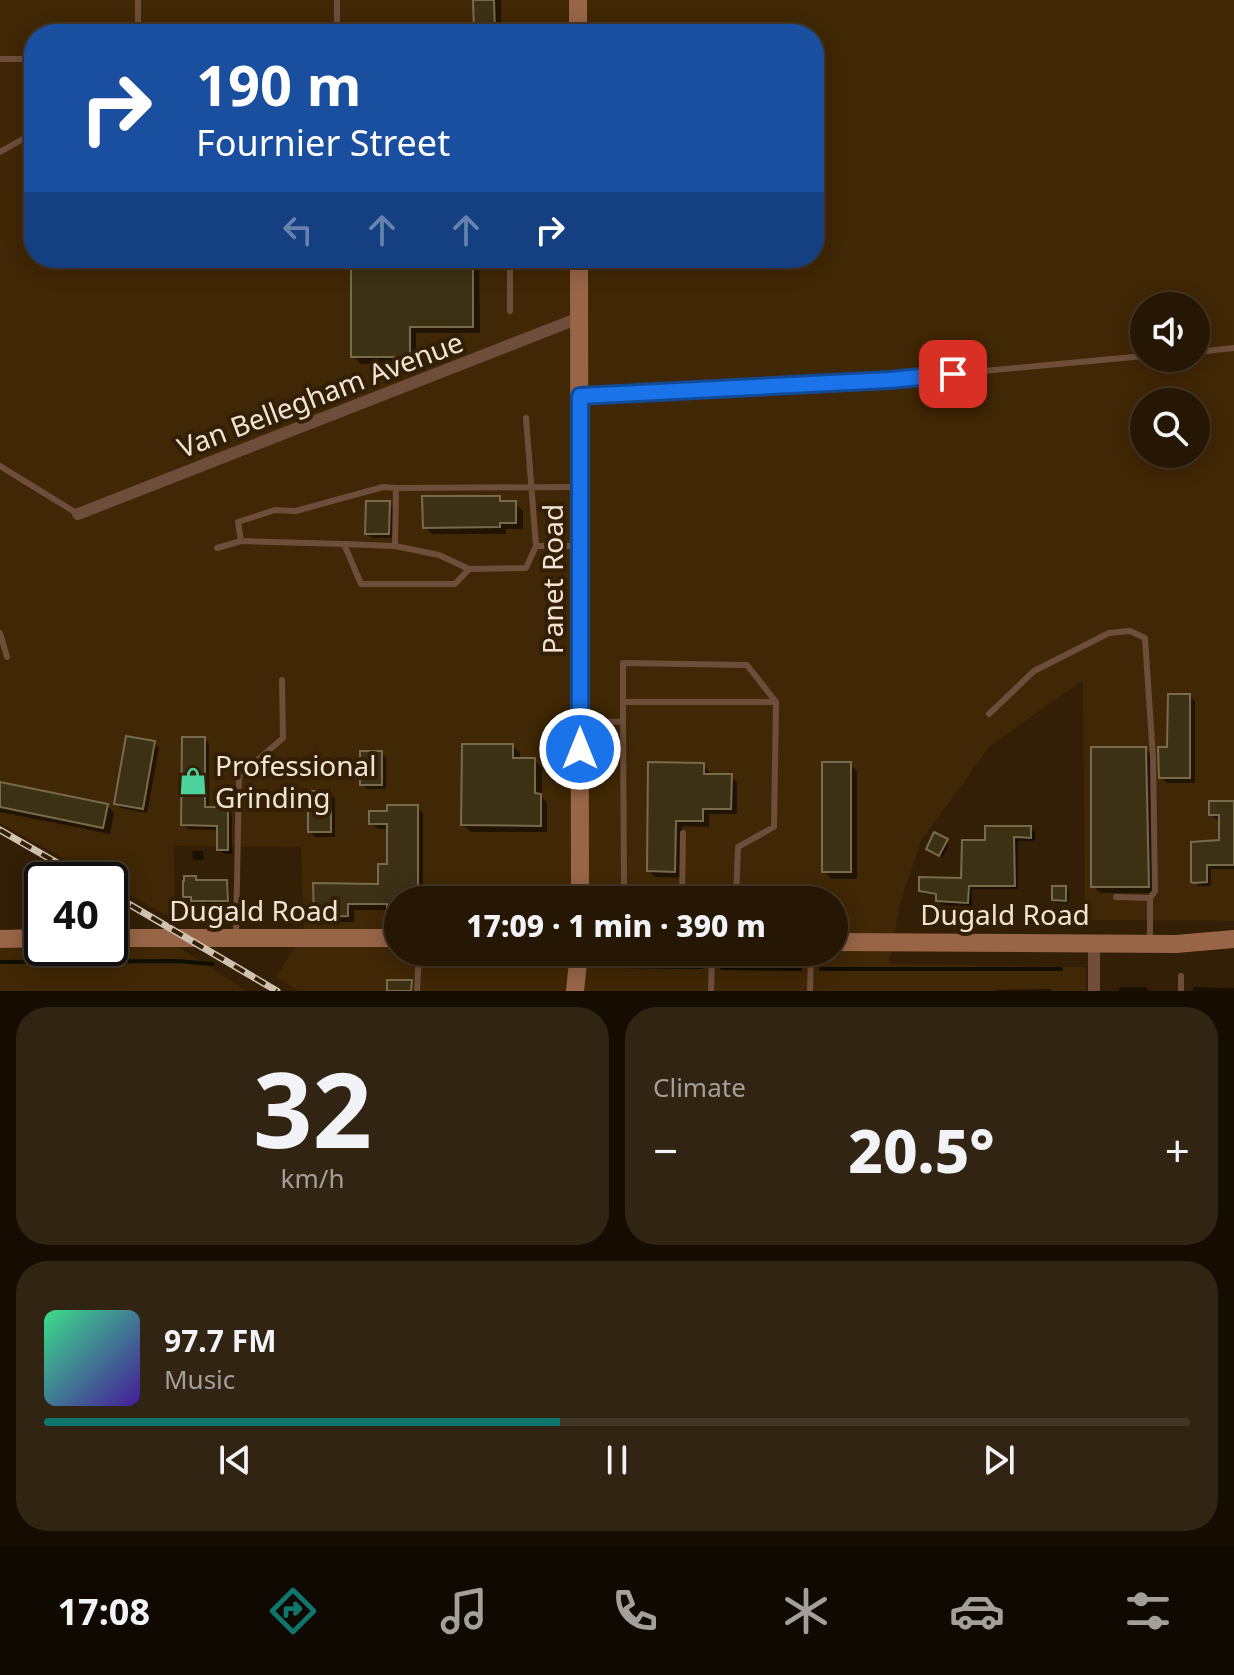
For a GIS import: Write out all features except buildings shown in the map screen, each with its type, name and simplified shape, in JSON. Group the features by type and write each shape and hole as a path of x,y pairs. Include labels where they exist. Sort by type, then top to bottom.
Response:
{"street":[{"path":"578,0 578,24"},
{"name":"Panet Road","path":"579,268 580,886"},
{"name":"Van Bellegham Avenue","path":"78,514 579,318"},
{"path":"580,396 889,380"},
{"path":"0,939 24,938"},
{"name":"Dugald Road","path":"128,938 384,938"},
{"name":"Dugald Road","path":"1176,944 1234,939"},
{"name":"Dugald Road","path":"848,942 1150,943 1234,952"},
{"path":"1094,943 1094,991"},
{"path":"575,991 578,966"}],"lane":[{"path":"138,0 138,24"},
{"path":"337,0 337,24"},
{"path":"0,59 24,59"},
{"path":"0,152 24,139"},
{"path":"510,268 510,311"},
{"path":"1210,351 1234,348"},
{"path":"889,380 1130,357"},
{"path":"217,548 241,541 395,546 439,555 469,569 526,568 536,546 526,418"},
{"path":"0,466 78,514"},
{"path":"241,541 238,522 275,510 296,511 383,487 580,487"},
{"path":"395,546 396,488"},
{"path":"344,544 361,584 455,584 469,569"},
{"path":"536,546 580,546"},
{"path":"989,714 1034,671 1109,633 1130,631 1145,638 1154,803 1155,891 1150,898 1150,943"},
{"path":"0,633 7,657"},
{"path":"624,886 623,663 747,665 776,702 774,827 738,847 737,886"},
{"path":"237,938 239,776 283,738 282,680"},
{"path":"623,702 776,702"},
{"path":"580,721 623,722"},
{"path":"682,886 683,833"},
{"path":"1116,897 1150,898"},
{"path":"417,991 418,966"},
{"path":"711,991 712,966"},
{"path":"810,991 811,966"},
{"path":"1181,976 1181,991"}],"shaded area":[{"path":"0,0 1234,0 1234,921 1085,920 1083,680 990,746 921,841 900,903 889,964 1086,967 1086,991 298,991 276,977 304,932 301,847 174,846 175,920 128,894 128,862 70,862 0,823"},
{"path":"0,946 24,946 24,966 128,966 128,946 177,946 247,991 0,991"}],"waterway":[{"path":"0,962 177,961 212,964"},
{"path":"606,966 701,967"},
{"path":"722,968 800,969"},
{"path":"821,969 1061,969"}],"railway":[{"path":"0,830 56,862"},
{"path":"128,904 277,991"}],"place":[{"name":"Professional Grinding","path":"193,781"}],"route":[{"path":"580,749 580,396 953,374"}]}
